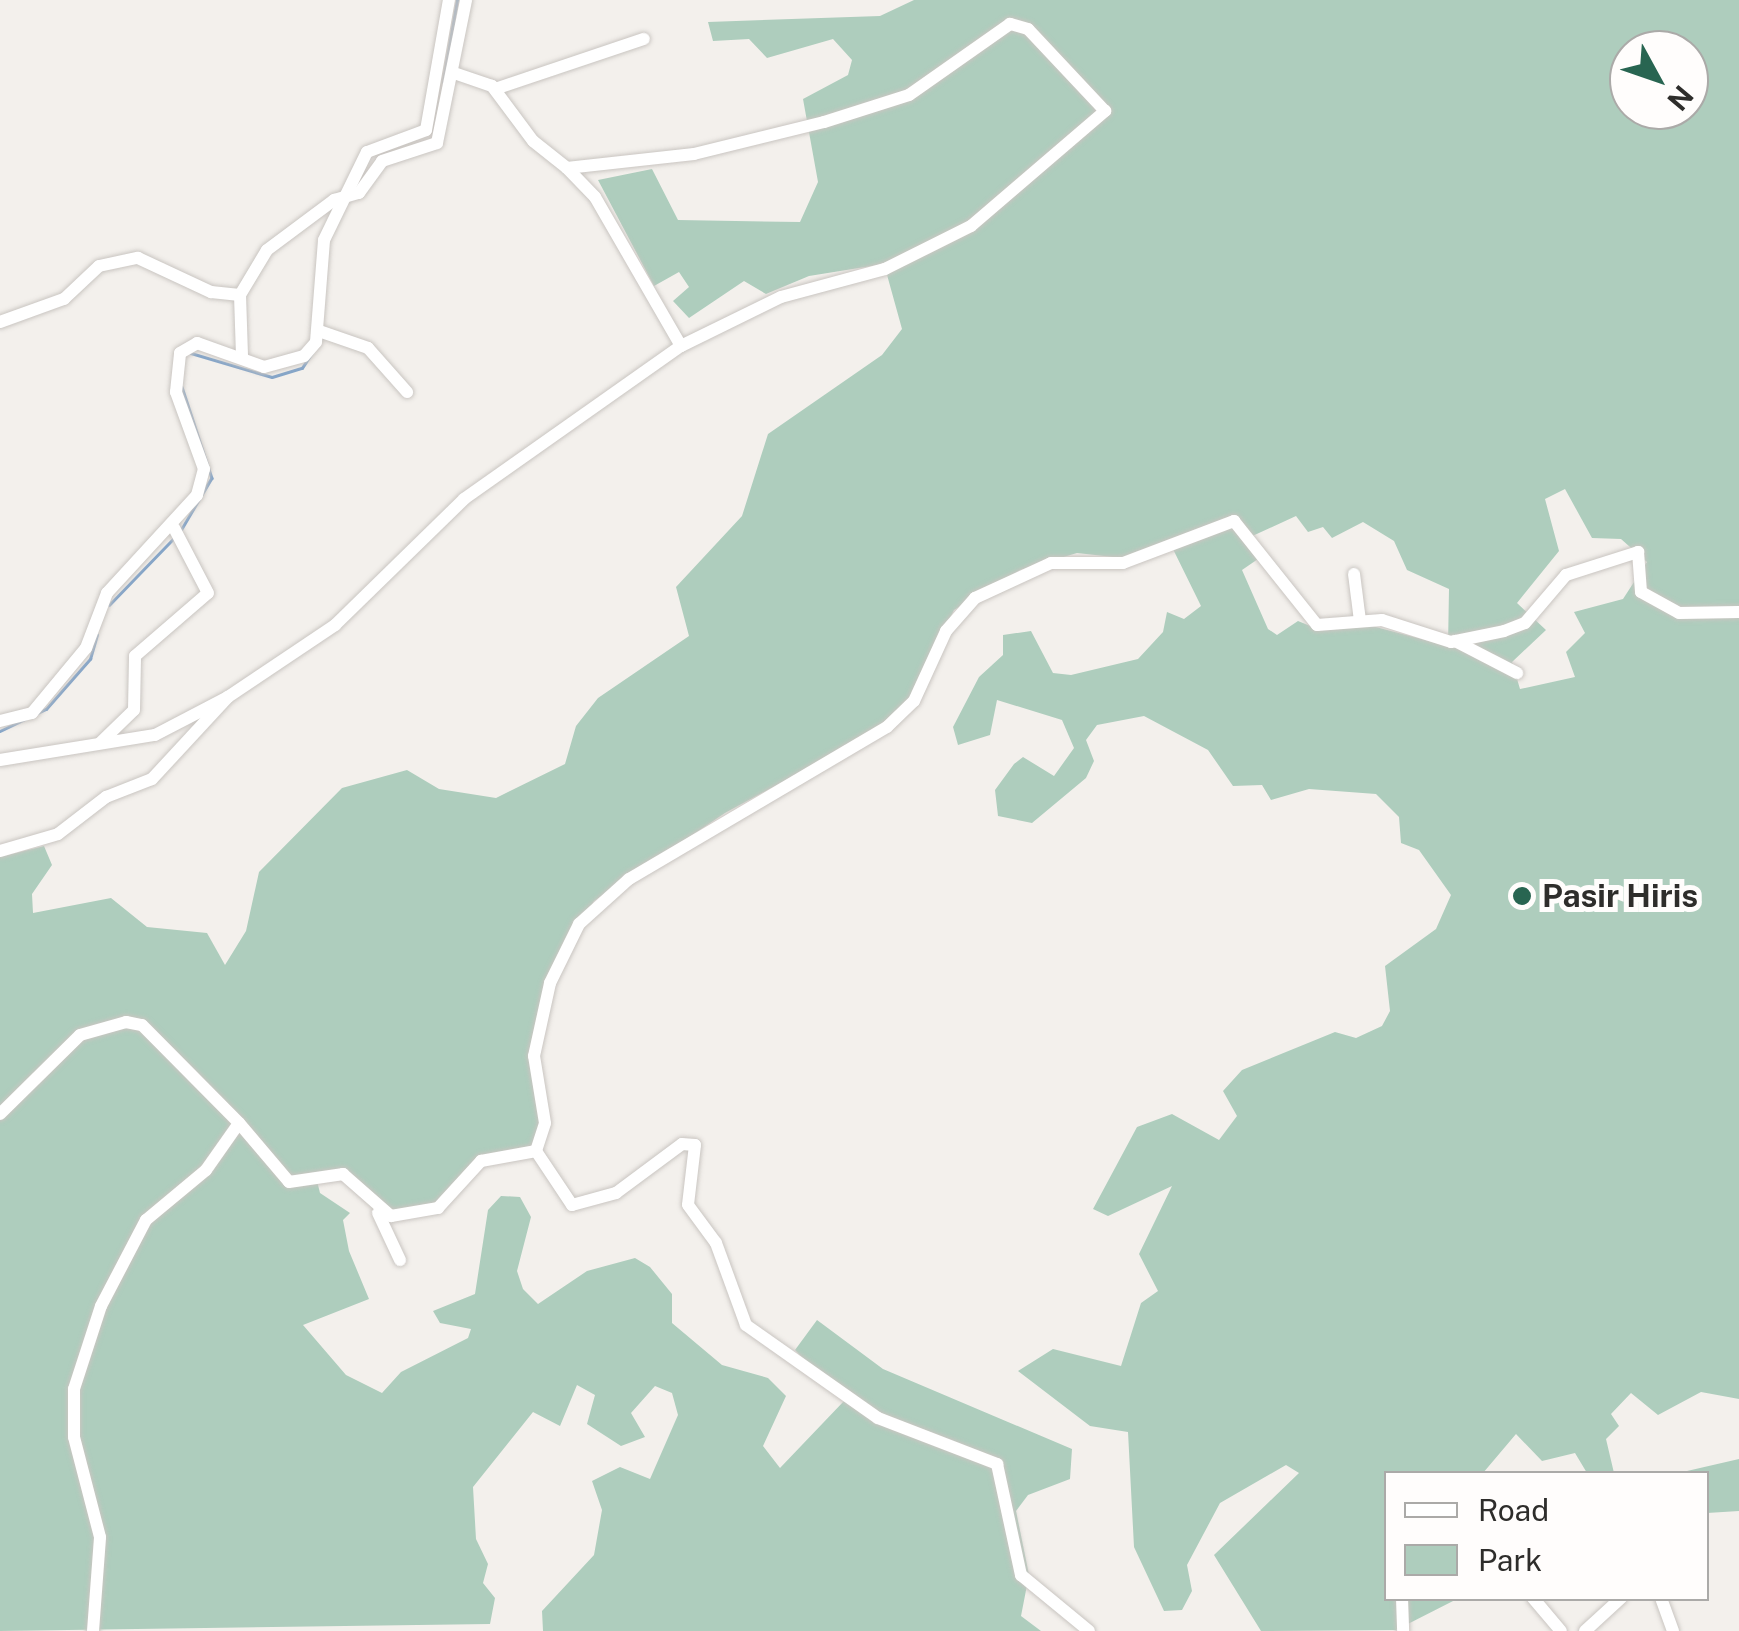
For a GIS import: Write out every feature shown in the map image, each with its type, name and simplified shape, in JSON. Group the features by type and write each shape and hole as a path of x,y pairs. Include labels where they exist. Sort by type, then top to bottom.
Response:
{"street":[{"path":"324,331 318,266 367,152 426,130 449,0"},
{"path":"242,356 240,294 268,250 348,195 382,162 437,143 455,73 466,0"},
{"path":"0,760 155,734 228,698 335,624 464,498 681,346 781,297 853,282 954,236 1105,112 1028,29 1010,24 909,94 824,122 694,154 568,168"},
{"path":"495,89 644,38"},
{"path":"455,73 495,89 533,141 568,168 595,197 681,346"},
{"path":"0,322 64,299 99,266 138,258 211,292 240,294"},
{"path":"0,721 32,713 86,648 107,592 176,531 204,468 174,362 197,343 264,367 290,362 324,331"},
{"path":"324,331 383,359 407,392"},
{"path":"536,1151 545,1123 534,1056 550,983 580,924 629,879 887,727 914,701 946,631 976,598 1052,563 1123,563 1234,522 1310,621 1360,620 1455,641 1517,674"},
{"path":"100,743 134,710 135,656 208,593 176,531"},
{"path":"1455,641 1523,625 1566,575 1638,552 1641,592 1679,613 1739,612"},
{"path":"1354,574 1360,620"},
{"path":"0,851 58,834 106,796 152,778 228,698"},
{"path":"0,1114 80,1035 126,1022 142,1025 239,1123 286,1180 343,1174 378,1213 400,1260"},
{"path":"93,1631 100,1537 74,1437 74,1390 102,1306 146,1220 206,1170 239,1123"},
{"path":"536,1151 572,1206 616,1193 682,1144 696,1145 688,1205 716,1243 746,1325 878,1418 996,1464 1021,1575 1089,1631"},
{"path":"378,1213 438,1208 481,1161 536,1151"},
{"path":"1402,1601 1404,1631"},
{"path":"1536,1601 1561,1631"},
{"path":"1585,1631 1619,1601"},
{"path":"1662,1601 1674,1631"}],"green space":[{"path":"914,0 1739,0 1739,1399 1701,1392 1658,1415 1631,1393 1611,1414 1619,1426 1606,1439 1614,1471 1586,1471 1575,1453 1542,1461 1516,1434 1485,1471 1384,1471 1384,1601 1453,1601 1396,1630 1261,1631 1214,1555 1299,1473 1286,1465 1220,1503 1187,1565 1192,1591 1182,1610 1164,1611 1134,1547 1128,1432 1090,1426 1018,1371 1053,1349 1121,1366 1141,1303 1158,1291 1139,1254 1172,1186 1108,1216 1093,1209 1137,1127 1172,1114 1219,1140 1237,1116 1223,1091 1242,1070 1335,1032 1356,1038 1382,1026 1390,1011 1385,966 1436,929 1451,895 1419,850 1401,843 1399,817 1376,794 1309,789 1271,800 1262,785 1233,786 1208,750 1144,716 1097,725 1086,740 1094,761 1086,778 1032,823 998,816 995,790 1014,764 1023,757 1054,776 1074,748 1062,720 997,700 990,735 958,745 953,727 979,677 1003,655 1003,635 1031,631 1053,673 1071,675 1138,659 1163,632 1167,612 1184,619 1201,606 1169,541 1122,558 1077,553 1020,570 954,610 910,698 869,735 725,813 594,901 545,981 529,1056 540,1123 533,1148 479,1157 436,1203 391,1211 362,1184 315,1173 320,1193 350,1213 343,1220 349,1251 369,1299 303,1325 346,1375 382,1393 401,1372 468,1338 471,1329 440,1323 433,1311 475,1294 488,1210 501,1196 520,1197 531,1217 517,1271 523,1289 538,1304 587,1271 635,1258 650,1267 672,1294 672,1323 722,1365 768,1378 786,1396 763,1446 780,1468 844,1401 795,1350 817,1320 883,1369 1072,1449 1070,1479 1028,1495 1016,1511 1029,1575 1021,1616 1041,1631 543,1631 542,1611 594,1555 602,1510 592,1481 620,1467 650,1479 678,1415 672,1393 655,1386 631,1413 645,1437 621,1446 587,1424 595,1395 577,1385 560,1426 533,1412 473,1487 476,1539 488,1564 483,1583 495,1598 490,1624 0,1631 0,857 44,846 52,865 32,894 33,913 111,898 147,927 207,933 225,965 246,931 259,872 342,788 407,770 439,789 496,798 565,764 576,726 598,698 689,636 676,587 742,516 768,434 882,355 902,329 884,264 809,276 766,294 744,281 689,318 673,301 689,287 679,272 654,286 598,180 652,169 678,220 800,222 818,182 803,99 848,75 852,60 833,39 767,58 749,39 713,41 708,22 880,16","holes":["1565,489 1592,538 1621,539 1647,562 1623,599 1574,612 1585,633 1566,652 1575,677 1520,689 1512,662 1546,630 1517,603 1559,551 1545,499","1296,516 1308,532 1323,527 1332,538 1363,522 1394,541 1407,570 1449,589 1448,646 1372,626 1320,630 1298,621 1277,635 1268,629 1242,570 1258,559 1248,538"]},
{"path":"1739,1459 1739,1511 1709,1513 1709,1471 1687,1471"}],"waterway":[{"path":"443,82 457,0"},
{"path":"191,353 272,377 302,368 323,336"},
{"path":"182,387 212,478 182,529"},
{"path":"109,605 173,539"},
{"path":"0,731 46,709 90,659 97,635"}],"place":[{"name":"Pasir Hiris","path":"1522,896"}]}
